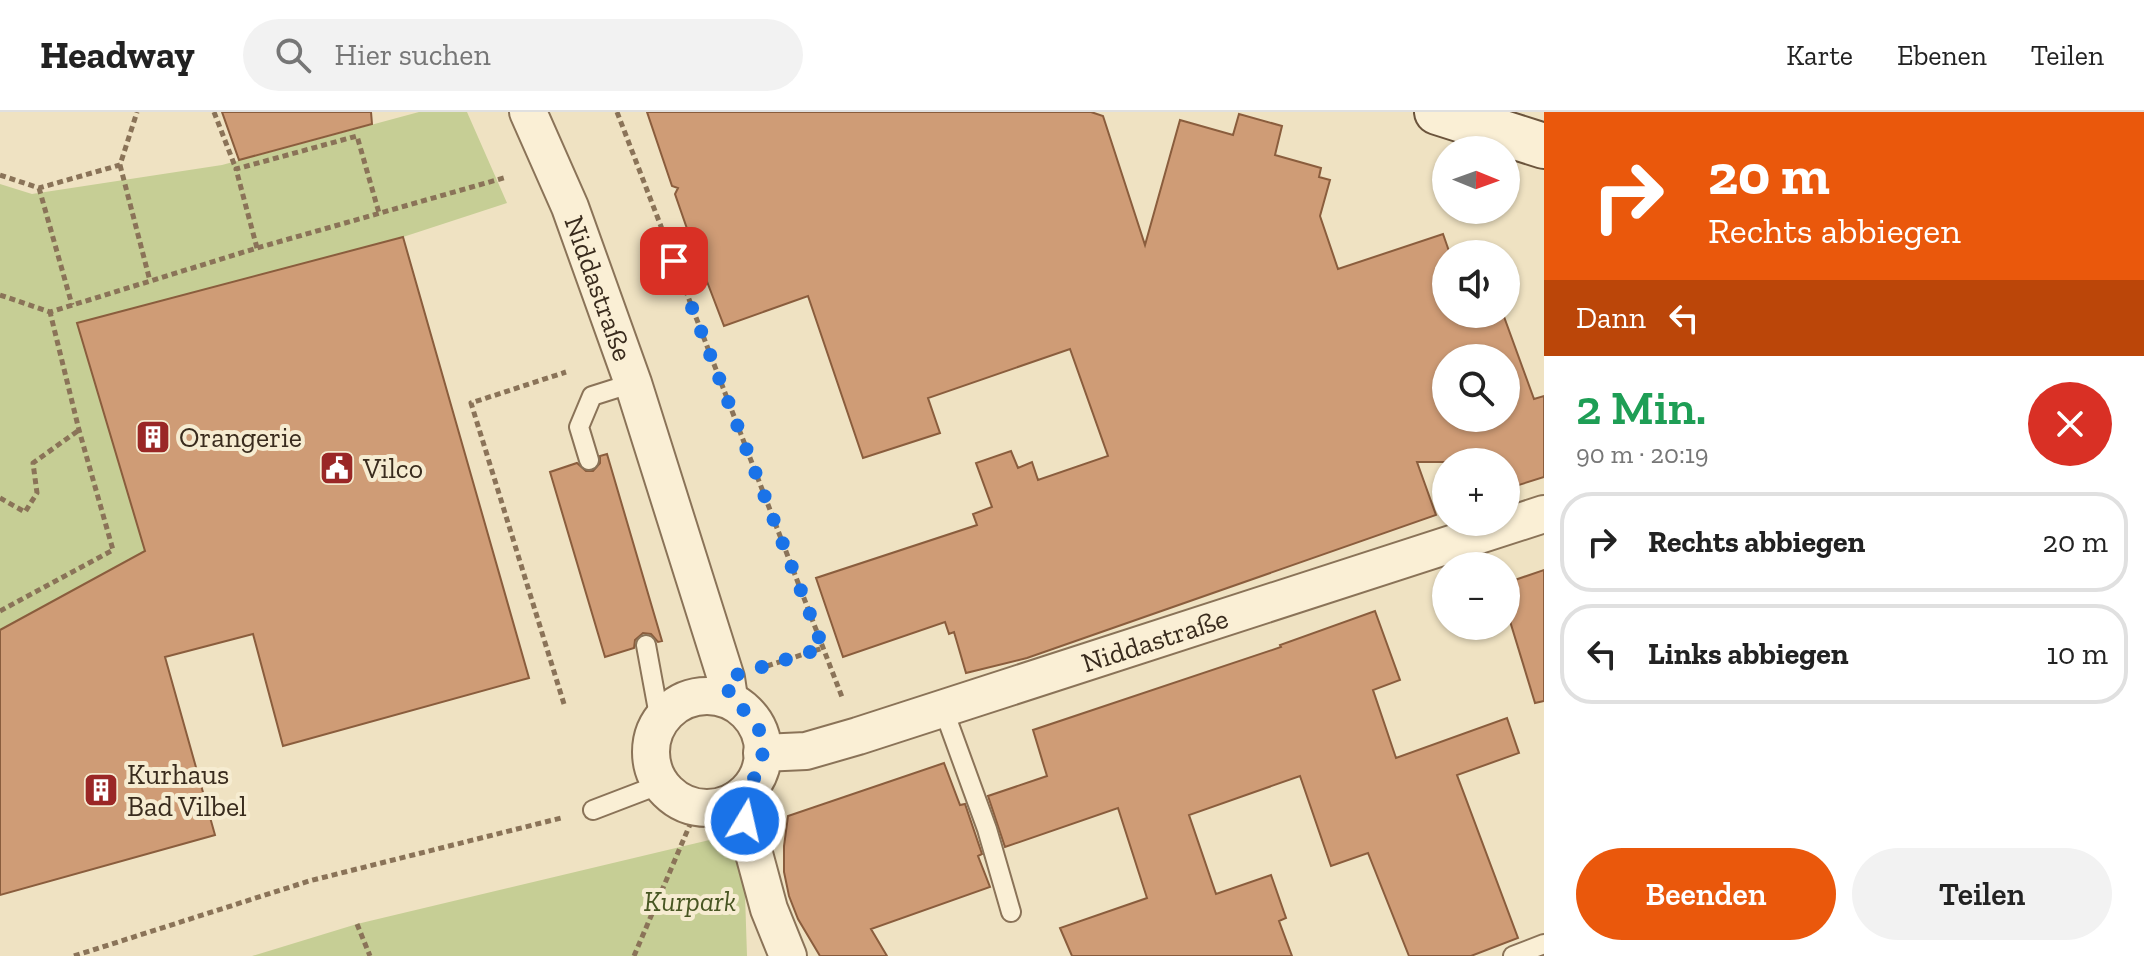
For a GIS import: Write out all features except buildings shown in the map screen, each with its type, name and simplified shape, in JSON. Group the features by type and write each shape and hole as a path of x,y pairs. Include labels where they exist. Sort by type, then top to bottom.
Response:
{"main road":[{"path":"1437,112 1544,146"},
{"path":"1522,112 1544,117"}],"street":[{"name":"Niddastraße","path":"528,112 570,207 633,383 727,688"},
{"name":"Niddastraße","path":"762,753 806,751 858,736 1544,514"},
{"path":"727,688 754,720 762,740 762,762 754,782 739,798 719,807 697,807 677,799 661,784 652,764 651,742 660,721 675,705 727,688"},
{"path":"739,798 769,909 788,956"}],"lane":[{"path":"589,460 579,427 592,396 633,383"},
{"path":"646,645 660,721"},
{"path":"943,708 987,829 1011,912"},
{"path":"593,810 661,784"},
{"path":"1513,956 1544,944"}],"path":[{"path":"137,112 120,165 150,281"},
{"path":"214,112 236,169 257,248"},
{"path":"617,112 858,736"},
{"path":"236,169 357,136 379,213"},
{"path":"0,175 39,188 120,165"},
{"path":"0,295 50,312 257,248 507,177"},
{"path":"39,188 72,305"},
{"path":"0,611 113,550 50,312"},
{"path":"564,704 471,403 575,370"},
{"path":"0,498 25,512 37,493 33,463 79,430"},
{"path":"727,688 823,648"},
{"path":"634,956 697,807"},
{"path":"74,956 309,881 593,810"},
{"path":"357,924 370,956"}],"green space":[{"path":"419,112 467,112 507,203 403,237 78,324 145,551 0,630 0,184 32,194 222,165"},
{"name":"Kurpark","path":"743,832 747,956 252,956 357,924"}],"place":[{"name":"Orangerie","path":"153,437"},
{"name":"Vilco","path":"337,468"},
{"name":"Kurhaus Bad Vilbel","path":"101,790"}],"route":[{"path":"674,261 823,648 726,678 729,698 754,720 762,740 762,762 754,782 739,798 745,821"}]}
